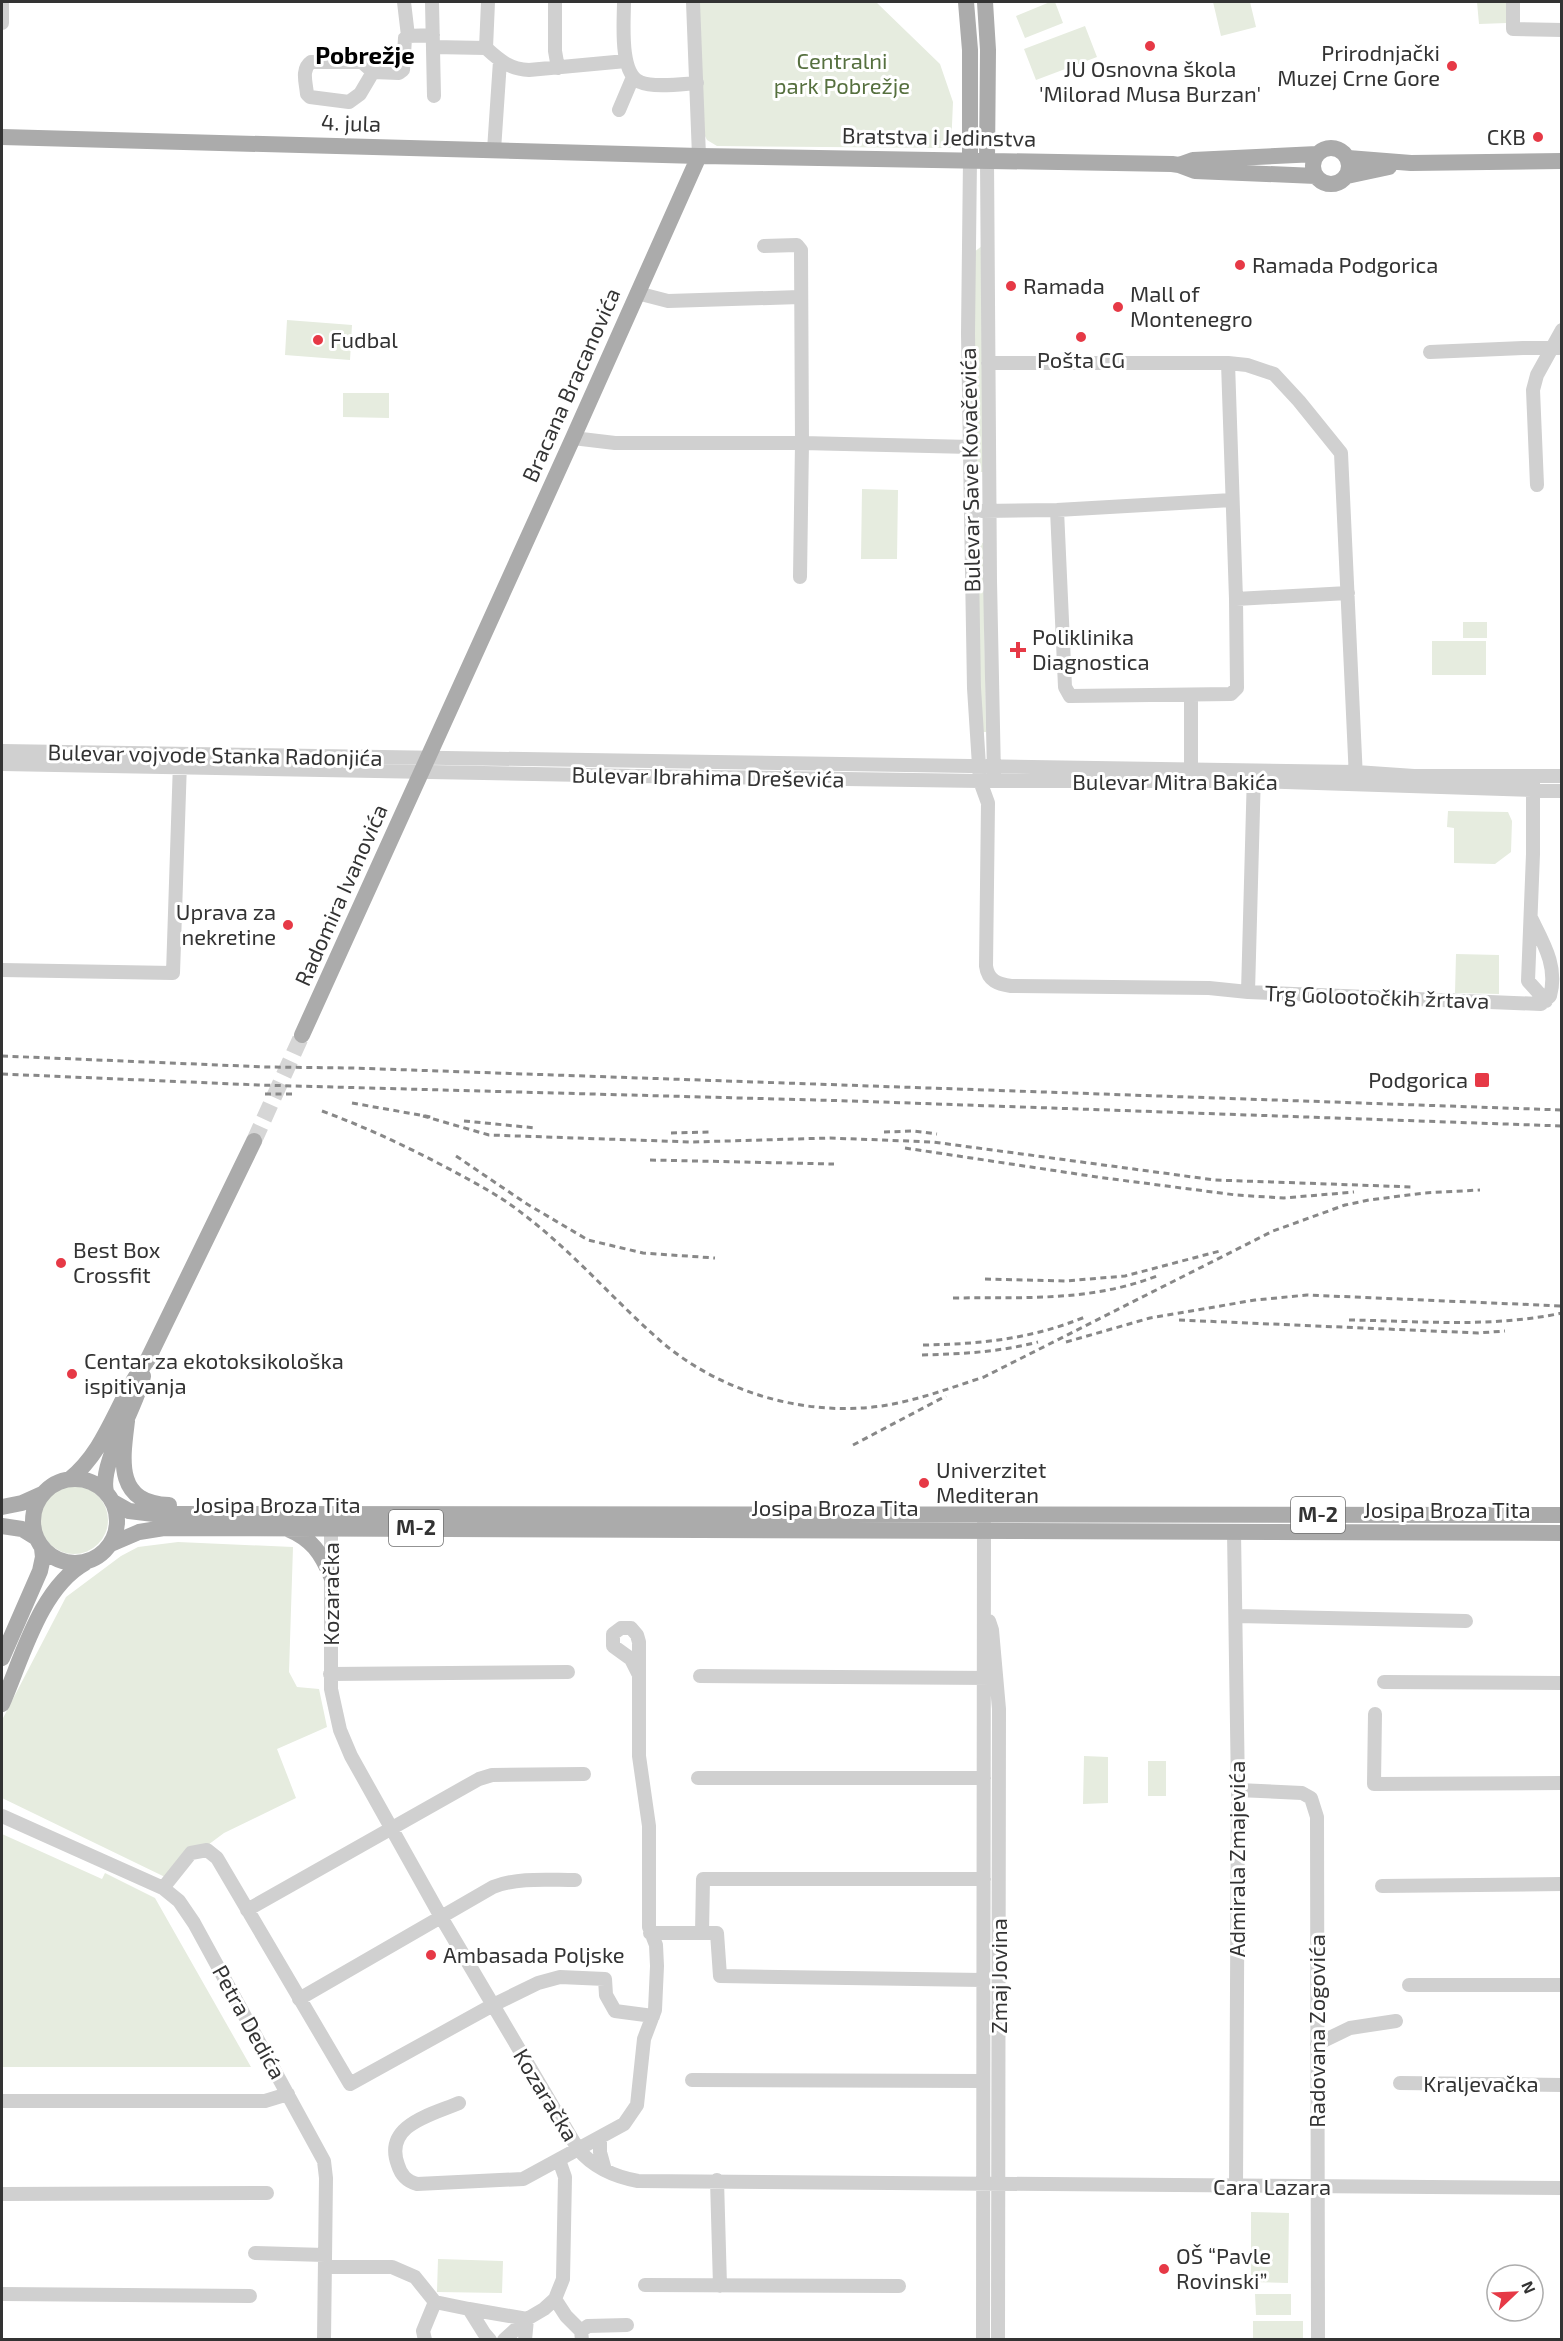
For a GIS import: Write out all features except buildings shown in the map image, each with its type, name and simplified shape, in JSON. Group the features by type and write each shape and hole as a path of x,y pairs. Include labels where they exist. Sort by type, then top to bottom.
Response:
{"main road":[{"path":"966,2 979,159"},
{"path":"979,159 988,50 985,2"},
{"name":"4. jula","path":"2,137 699,156"},
{"path":"1347,176 1348,158 1339,149 1332,147 1321,150 1317,154 1313,165 1316,176 1331,184 1347,176 1411,163"},
{"name":"Bratstva i Jedinstva","path":"699,156 1175,164 1193,160 1317,154"},
{"name":"Bracana Bracanovića","path":"424,765 699,156"},
{"path":"1348,158 1411,163 1562,160"},
{"name":"Bratstva i Jedinstva","path":"1175,164 1195,171 1316,176"},
{"name":"Radomira Ivanovića","path":"302,1035 424,765"},
{"path":"2,1507 22,1503 42,1494 50,1486 70,1479 91,1459 134,1377 147,1361 254,1141"},
{"path":"111,1544 117,1523 104,1483 106,1468 142,1384 147,1361"},
{"path":"127,1421 124,1475 132,1491 151,1503 189,1507 208,1514"},
{"name":"M-2","path":"70,1479 93,1482 110,1497"},
{"path":"2,1658 40,1571 43,1557 33,1515 42,1494"},
{"name":"Josipa Broza Tita","path":"110,1497 129,1511 331,1521 984,1523 1562,1515"},
{"name":"Josipa Broza Tita","path":"111,1544 139,1532 164,1528 284,1528 331,1521"},
{"name":"Josipa Broza Tita","path":"984,1523 1234,1532 1562,1533"},
{"path":"2,1526 22,1529 39,1542 47,1554 62,1562 86,1562"},
{"path":"284,1528 304,1537 315,1546 331,1576"},
{"name":"M-2","path":"86,1562 95,1558 111,1544"},
{"path":"2,1704 47,1601 68,1574 86,1562"}],"street":[{"path":"2,2 2,23"},
{"path":"374,72 360,94 349,102 310,97 307,94 305,71 311,62 362,62 374,72 399,73 403,70 405,38 408,36 404,2"},
{"path":"432,2 434,96"},
{"path":"486,48 488,2"},
{"path":"555,2 555,51 558,68"},
{"path":"624,2 626,61 628,71 633,77 639,82 649,84 697,83"},
{"name":"Bracana Bracanovića","path":"693,2 699,156"},
{"path":"1513,2 1512,29 1562,30"},
{"path":"408,36 486,48 500,61 515,69 558,68 626,61"},
{"path":"494,150 500,61"},
{"path":"619,110 633,77"},
{"name":"Bulevar Save Kovačevića","path":"979,159 988,363 994,766 993,791 988,803"},
{"name":"Bulevar Save Kovačevića","path":"979,159 968,334 970,512 978,766 980,781 988,803"},
{"path":"764,246 797,245 799,247 802,443 800,577"},
{"path":"636,293 668,301 800,297"},
{"path":"1538,485 1533,390 1537,375 1557,348 1562,330"},
{"path":"1430,352 1557,348"},
{"path":"988,363 1228,363 1247,365 1274,374 1299,401 1341,453 1356,778"},
{"path":"1057,510 1067,693 1070,696 1231,694 1237,688 1228,363"},
{"path":"573,438 615,443 802,443 971,447"},
{"path":"970,512 1057,510 1232,500"},
{"path":"1236,599 1348,593"},
{"path":"1191,696 1191,776"},
{"name":"Bulevar vojvode Stanka Radonjića","path":"2,751 180,754 424,765"},
{"path":"2,970 173,973 180,754"},
{"name":"Bulevar vojvode Stanka Radonjića","path":"2,764 179,769 424,765"},
{"name":"Bulevar Ibrahima Dreševića","path":"424,765 994,766"},
{"name":"Bulevar Ibrahima Dreševića","path":"424,765 994,781"},
{"name":"Bulevar Mitra Bakića","path":"994,766 1191,776"},
{"name":"Bulevar Mitra Bakića","path":"994,781 1253,776 1356,778 1562,791"},
{"name":"Trg Golootočkih žrtava","path":"1253,776 1248,992 1541,1004 1553,999"},
{"path":"1512,1003 1528,981 1533,776"},
{"name":"Bulevar Mitra Bakića","path":"1356,778 1562,776"},
{"path":"988,803 986,966 987,972 997,984 1209,988 1248,992"},
{"path":"1531,918 1548,953 1553,970 1553,999"},
{"path":"1528,981 1553,999"},
{"name":"Kozaračka","path":"331,1521 330,1674 340,1730 351,1756 390,1828 578,2150 605,2170 638,2181 717,2180 983,2185"},
{"name":"Zmaj Jovina","path":"983,2340 984,1778 990,1678 984,1615 984,1523"},
{"name":"Admirala Zmajevića","path":"1234,1532 1238,1790 1236,2187"},
{"path":"1236,1616 1466,1622"},
{"name":"Kozaračka","path":"330,1674 568,1672"},
{"path":"459,2103 406,2126 396,2141 394,2155 398,2167 410,2182 417,2184 516,2181 531,2176 624,2124 637,2104 644,2039 653,2016 656,2000 657,1952 650,1933 649,1920 649,1826 640,1773 638,1672"},
{"path":"700,1676 990,1678"},
{"name":"Zmaj Jovina","path":"990,1678 999,1709 998,2340"},
{"path":"1384,1682 1562,1683"},
{"path":"1375,1714 1374,1784 1562,1783"},
{"path":"247,1910 390,1828 485,1777 584,1774"},
{"path":"698,1778 984,1778"},
{"name":"Radovana Zogovića","path":"1238,1790 1302,1793 1311,1798 1316,1806 1318,2340"},
{"name":"Petra Dedića","path":"2,1816 163,1888 179,1901 194,1923 324,2161 326,2178 324,2340"},
{"path":"163,1888 191,1853 207,1850 217,1858 350,2084 493,2005 549,1979 584,1977 605,1979 606,1995 615,2011 653,2016"},
{"path":"702,1933 703,1879 984,1879"},
{"path":"299,1999 506,1882 575,1880"},
{"path":"1382,1886 1562,1884"},
{"path":"650,1933 717,1933 720,1976 983,1980"},
{"path":"1409,1985 1562,1985"},
{"path":"1317,2044 1350,2028 1396,2021"},
{"path":"692,2080 983,2081"},
{"name":"Kraljevačka","path":"1400,2084 1562,2085"},
{"path":"2,2101 265,2101 288,2094"},
{"path":"600,2138 600,2152 605,2170"},
{"path":"504,2340 527,2319 555,2299 562,2279 565,2177 559,2160"},
{"path":"717,2180 720,2286"},
{"name":"Cara Lazara","path":"983,2185 1562,2188"},
{"path":"2,2194 267,2193"},
{"path":"255,2253 392,2267 415,2277 435,2302 527,2319"},
{"path":"645,2285 899,2286"},
{"path":"2,2294 250,2296"},
{"path":"555,2299 582,2335 588,2326 627,2325"},
{"path":"425,2340 423,2331 435,2302"},
{"path":"470,2309 490,2339"},
{"path":"525,2340 527,2319"}],"green space":[{"name":"Centralni park Pobrežje","path":"697,2 876,2 940,64 953,102 951,148 717,146 707,140 701,128"},
{"path":"1055,2 1063,23 1025,38 1016,16"},
{"path":"1213,2 1250,2 1256,27 1221,36"},
{"path":"1477,2 1507,2 1507,23 1479,24"},
{"path":"1085,26 1097,57 1036,80 1024,49"},
{"path":"982,246 983,472 976,472 974,252"},
{"name":"Fudbal","path":"287,320 352,325 350,360 285,355"},
{"path":"343,393 389,393 389,418 343,417"},
{"path":"862,489 898,490 897,559 861,559"},
{"path":"976,543 983,543 986,732 982,732"},
{"path":"1463,622 1487,622 1487,638 1463,638"},
{"path":"1432,641 1486,641 1486,675 1432,675"},
{"path":"1448,811 1508,812 1512,821 1511,852 1495,864 1454,863 1454,828 1447,827"},
{"path":"1456,954 1499,955 1499,994 1455,993"},
{"path":"74,1486 87,1489 98,1496 105,1507 108,1520 105,1533 98,1544 87,1551 74,1554 61,1551 50,1544 43,1533 40,1520 43,1507 50,1496 61,1489"},
{"path":"178,1542 293,1547 289,1672 297,1687 319,1689 327,1727 277,1749 296,1798 224,1833 165,1877 2,1798 2,1720 66,1597 121,1556 138,1547"},
{"path":"1084,1756 1108,1757 1108,1803 1083,1804"},
{"path":"1148,1761 1166,1761 1166,1796 1148,1796"},
{"path":"2,1834 102,1879 105,1873 155,1898 251,2067 2,2067"},
{"path":"1251,2212 1289,2213 1288,2283 1251,2282"},
{"path":"438,2259 503,2261 502,2293 437,2292"},
{"path":"1255,2294 1291,2294 1291,2315 1256,2315"},
{"path":"1253,2321 1303,2321 1303,2339 1253,2339"}],"tunnel":[{"path":"254,1141 302,1035"}],"railway":[{"path":"2,1056 266,1067 353,1068 1562,1110"},
{"path":"2,1074 258,1085 852,1101 1562,1126"},
{"path":"265,1094 293,1094"},
{"path":"352,1103 431,1117"},
{"path":"322,1111 405,1146 507,1202 558,1243 656,1337 681,1357 708,1373 767,1398 798,1405 830,1408 862,1408 893,1404 984,1377 1273,1231 1345,1205 1424,1193 1480,1190"},
{"path":"423,1116 489,1135 692,1142 830,1138 933,1142 1215,1180 1413,1187"},
{"path":"464,1121 536,1128"},
{"path":"884,1132 913,1131 937,1134"},
{"path":"671,1133 713,1132"},
{"path":"905,1148 1236,1195 1284,1198 1354,1192"},
{"path":"456,1156 527,1204 588,1240 643,1253 715,1258"},
{"path":"650,1160 834,1164"},
{"path":"985,1279 1066,1281 1125,1276 1220,1251"},
{"path":"953,1298 1082,1294 1107,1290 1157,1276"},
{"path":"1066,1342 1150,1318 1255,1300 1307,1295 1562,1306"},
{"path":"1349,1320 1482,1322 1509,1321 1562,1313"},
{"path":"923,1345 1006,1339 1045,1331 1085,1317"},
{"path":"1179,1320 1478,1333 1505,1331"},
{"path":"922,1355 980,1352 1038,1342"},
{"path":"853,1445 946,1396"}],"place":[{"name":"JU Osnovna škola 'Milorad Musa Burzan'","path":"1150,46"},
{"name":"Prirodnjački Muzej Crne Gore","path":"1452,66"},
{"name":"CKB","path":"1538,137"},
{"name":"Ramada Podgorica","path":"1240,265"},
{"name":"Ramada","path":"1011,286"},
{"name":"Mall of Montenegro","path":"1118,307"},
{"name":"Pošta CG","path":"1081,337"},
{"name":"Fudbal","path":"318,340"},
{"name":"Poliklinika Diagnostica","path":"1018,650"},
{"name":"Uprava za nekretine","path":"288,925"},
{"name":"Podgorica","path":"1482,1080"},
{"name":"Best Box Crossfit","path":"61,1263"},
{"name":"Centar za ekotoksikološka ispitivanja","path":"72,1374"},
{"name":"Univerzitet Mediteran","path":"924,1483"},
{"name":"Ambasada Poljske","path":"431,1955"},
{"name":"OŠ “Pavle Rovinski”","path":"1164,2269"}],"district":[{"name":"Pobrežje","path":"365,56"}]}
